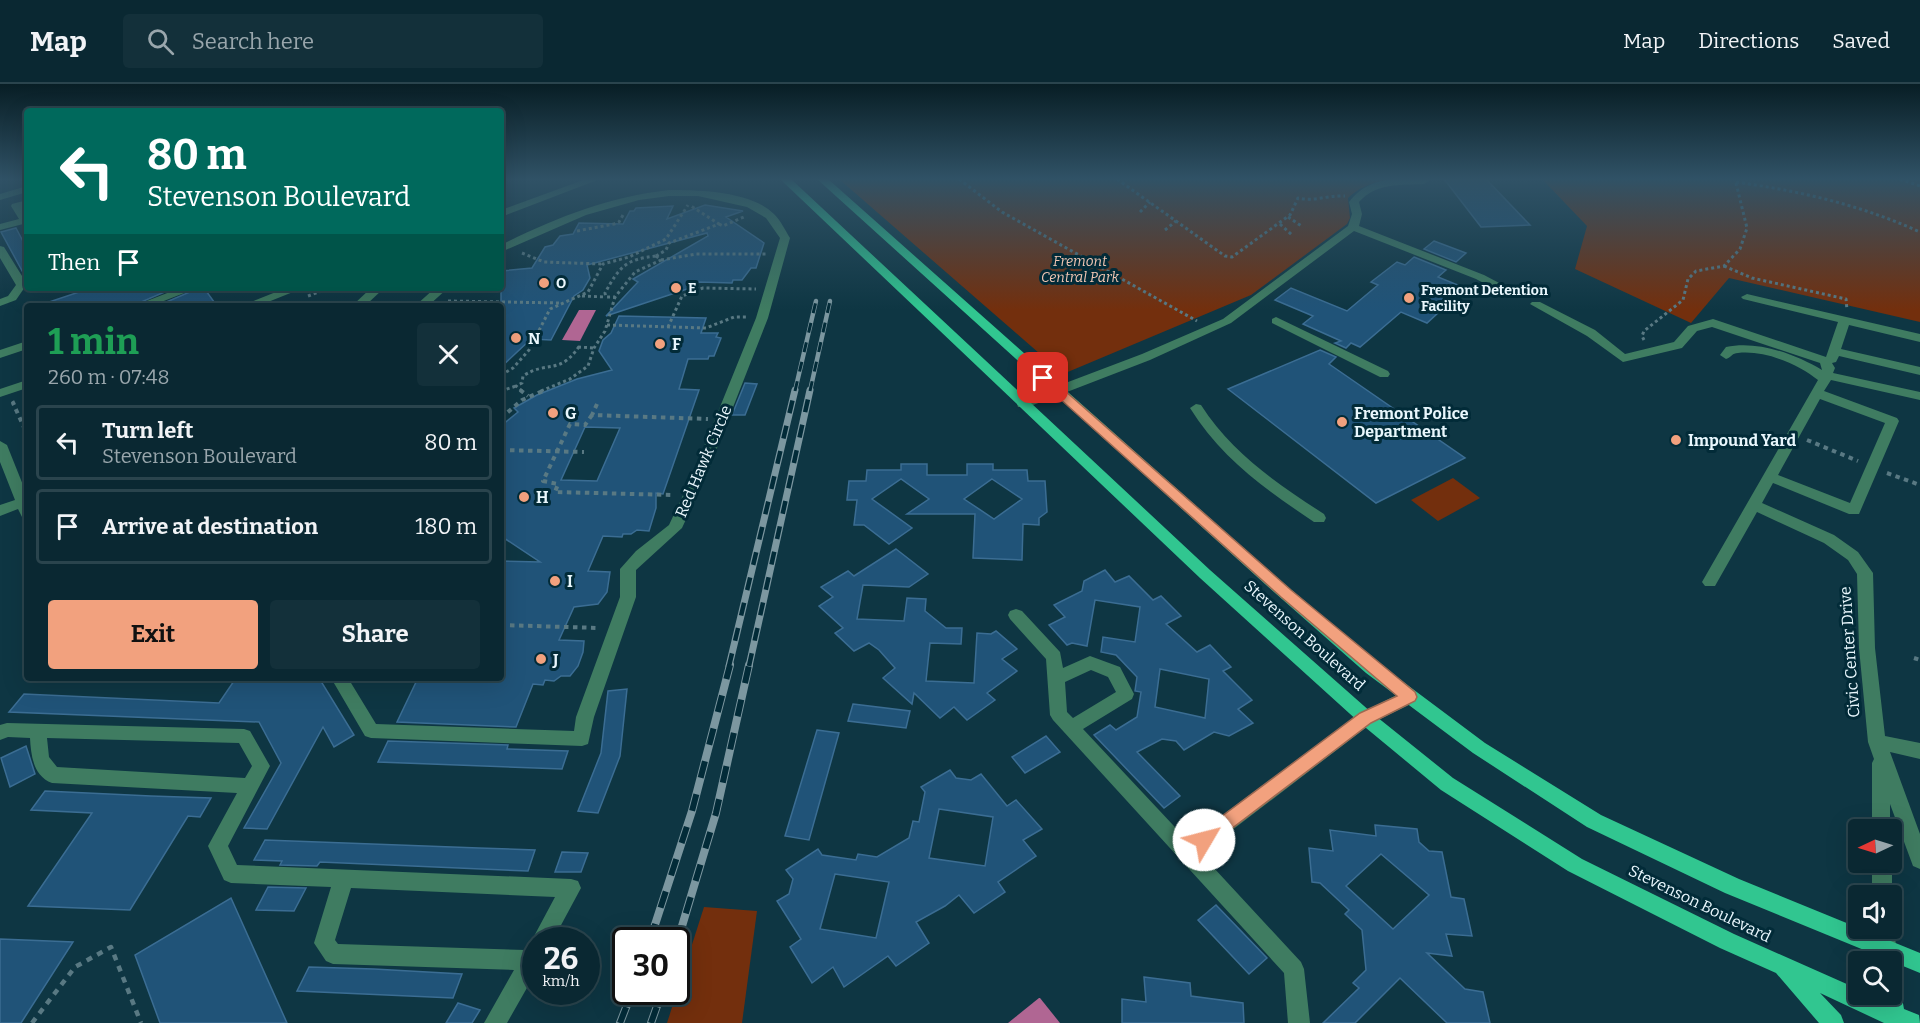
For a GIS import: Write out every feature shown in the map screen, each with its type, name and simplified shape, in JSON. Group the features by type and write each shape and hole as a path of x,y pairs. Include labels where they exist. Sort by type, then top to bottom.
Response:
{"main road":[{"name":"Stevenson Boulevard","path":"831,223 1205,574 1366,718 1447,784 1575,865 1727,941 1900,1021"},
{"name":"Stevenson Boulevard","path":"871,223 1279,588 1409,697 1479,748 1593,821 1877,951"},
{"name":"Stevenson Boulevard","path":"1902,959 1920,963"},
{"path":"1781,965 1833,1023"},
{"path":"1896,1005 1900,1021"}],"street":[{"path":"0,227 16,223"},
{"name":"Red Hawk Circle","path":"504,248 560,223"},
{"name":"Red Hawk Circle","path":"341,681 371,731 582,739 585,717 628,597 628,569 641,555 675,528 762,318 785,238 774,223"},
{"path":"1023,404 1227,321 1353,227 1354,223"},
{"path":"1353,227 1480,277 1499,287"},
{"path":"0,249 22,285 12,298 0,303"},
{"path":"148,303 182,291"},
{"path":"255,303 289,291"},
{"path":"361,303 375,291"},
{"path":"424,303 439,291"},
{"path":"1747,297 1846,315 1920,338"},
{"path":"1536,304 1590,333 1623,358 1678,345 1694,326 1713,323 1825,361 1827,374"},
{"path":"1710,582 1827,374 1846,315"},
{"path":"1276,321 1384,374"},
{"path":"0,354 24,346"},
{"path":"1726,355 1730,350 1750,348 1816,371 1920,396"},
{"path":"1834,351 1920,371"},
{"path":"0,393 24,385"},
{"path":"1770,477 1854,510 1892,421 1817,393"},
{"path":"1196,408 1222,445 1260,479 1319,518"},
{"path":"0,446 24,500"},
{"path":"0,510 24,505"},
{"name":"Civic Center Drive","path":"1754,505 1829,539 1853,556 1865,573 1867,648 1879,747 1881,819"},
{"path":"1016,615 1054,657 1059,715 1294,969 1299,1023"},
{"path":"1056,679 1090,663 1114,672 1126,694 1071,728"},
{"path":"1187,853 1366,718 1409,697"},
{"path":"0,733 7,730 38,730 244,736 261,766 218,846 231,874 571,888 549,927"},
{"path":"38,730 40,759 52,775 250,786"},
{"path":"1879,747 1920,752"},
{"name":"Civic Center Drive","path":"1879,747 1920,860"},
{"path":"344,878 324,943 333,954 522,956"},
{"path":"495,1023 522,975"}],"path":[{"path":"568,231 596,231 618,223"},
{"path":"606,297 604,293 615,273 630,259 670,236 677,223"},
{"path":"661,243 669,243 720,224 723,226 731,223"},
{"path":"1022,223 1127,280 1210,329"},
{"path":"1165,230 1174,223"},
{"path":"1179,223 1225,256 1232,257 1280,224 1292,235"},
{"path":"1297,223 1303,227"},
{"path":"1724,266 1740,249 1747,228 1746,223"},
{"path":"1899,223 1920,232"},
{"path":"504,248 544,262 603,264 656,256 666,250 669,243"},
{"path":"504,415 528,396 578,374 588,366 594,348 607,326 608,313 615,297 635,272 661,260 696,254 781,254"},
{"path":"656,256 661,260"},
{"path":"504,373 513,368 537,337 550,309 581,296 593,286 603,264"},
{"path":"1658,351 1642,336 1644,331 1683,300 1688,279 1696,271 1724,266 1752,278 1846,299 1846,315"},
{"path":"668,327 682,296 691,294 699,288 771,289"},
{"path":"581,296 615,297"},
{"path":"424,303 561,303"},
{"path":"607,326 706,328 735,317 762,318"},
{"path":"513,368 527,372 561,365 571,359 579,346 594,348"},
{"path":"504,390 522,383 523,376 527,372"},
{"path":"516,386 528,396"},
{"path":"19,399 13,403 24,427"},
{"path":"597,404 585,424 570,424 543,480 558,484 555,492 690,496"},
{"path":"592,415 721,419"},
{"path":"504,450 584,453"},
{"path":"504,625 617,628"},
{"path":"1914,658 1920,660"},
{"path":"32,1023 75,967 111,947 141,1023"}],"green space":[{"name":"Fremont Central Park","path":"889,223 1348,223 1251,295 1063,374"},
{"path":"1584,223 1920,223 1920,322 1729,278 1691,323 1575,269 1587,226"},
{"path":"1453,478 1480,498 1438,521 1411,500"},
{"path":"704,907 757,911 742,1023 667,1023 673,1005 690,1005 690,951"}],"shaded area":[{"path":"579,310 596,310 580,341 562,340"},
{"path":"1039,998 1060,1023 1008,1023"}],"building":[{"path":"579,223 735,223 764,243 756,268 751,268 742,280 733,280 732,283 699,282 690,288 606,316 638,282 633,279 708,236 707,233 587,265 590,278 583,290 574,296 551,340 531,339 504,364 504,303 501,303 501,291 504,291 504,271 532,268 545,247 553,245 560,236 573,234"},
{"path":"1478,223 1528,223 1530,225 1481,227"},
{"path":"16,228 24,243 24,274 1,232"},
{"path":"1434,241 1466,253 1456,262 1424,249"},
{"path":"1414,257 1446,270 1438,277 1465,288 1427,323 1401,312 1360,347 1351,343 1346,348 1335,343 1341,341 1303,324 1313,316 1275,300 1291,288 1347,311 1378,285 1371,282 1397,262 1405,265"},
{"path":"82,291 167,291 139,303 46,303"},
{"path":"192,291 206,291 215,303 164,303"},
{"path":"619,316 706,318 701,333 718,333 716,337 721,338 714,356 709,356 708,359 688,359 679,389 699,390 663,494 656,493 656,508 649,531 637,530 631,534 623,534 622,537 603,536 588,571 610,572 607,592 598,604 574,607 559,640 584,641 578,666 570,676 561,676 554,681 545,680 543,685 533,684 516,727 397,722 417,681 504,681 504,561 540,562 504,538 504,424 518,412 514,408 537,395 577,379 612,370 599,351 603,340 611,333","holes":["585,427 620,428 597,481 561,480"]},
{"name":"Fremont Police Department","path":"1320,350 1336,357 1329,364 1465,458 1376,503 1228,389"},
{"path":"745,383 757,384 745,415 732,415"},
{"path":"901,464 927,464 927,475 967,475 967,464 993,464 993,470 1027,470 1028,481 1045,481 1047,512 1039,518 1039,525 1023,524 1022,560 973,558 975,514 907,514 929,499 901,479 872,499 912,528 889,544 864,525 854,525 857,500 847,500 849,481 866,481 867,470 901,470","holes":["992,479 1022,499 994,519 964,499"]},
{"path":"896,549 928,574 909,587 863,585 857,619 904,621 907,598 926,599 925,611 946,628 962,628 961,644 930,643 926,681 974,683 977,633 991,634 996,631 1017,649 1002,659 1017,671 987,693 995,700 967,720 954,707 940,718 914,693 912,704 883,678 895,668 879,650 869,643 854,651 835,633 843,628 819,606 833,597 821,587 848,571 854,576"},
{"path":"1105,570 1115,582 1129,576 1153,600 1161,596 1181,616 1166,624 1197,652 1210,645 1231,667 1223,671 1252,700 1238,709 1253,723 1229,736 1214,732 1184,750 1176,741 1162,739 1137,752 1180,796 1164,808 1094,735 1110,725 1116,730 1137,717 1141,692 1135,691 1137,677 1116,655 1101,652 1103,637 1135,642 1140,607 1095,600 1087,646 1072,643 1067,645 1049,625 1065,617 1054,605 1082,591 1084,581","holes":["1160,669 1209,679 1205,718 1155,707"]},
{"path":"234,681 321,681 354,735 334,747 323,727 267,829 244,828 281,763 259,722 9,712 24,694 219,703"},
{"path":"627,689 620,756 598,813 578,811 601,753 608,691"},
{"path":"853,704 910,711 906,728 848,721"},
{"path":"817,730 839,733 809,840 785,836"},
{"path":"1046,736 1060,752 1025,773 1012,757"},
{"path":"388,741 508,745 507,749 568,751 562,769 378,762"},
{"path":"26,746 35,774 10,787 1,758"},
{"path":"950,770 956,778 971,780 981,774 1007,806 1016,800 1042,829 1023,840 1036,856 998,882 1005,892 974,913 959,895 945,906 916,922 929,943 896,966 888,956 844,987 833,967 812,983 790,947 801,939 777,901 789,894 793,879 786,870 818,849 822,855 856,860 858,854 877,857 909,838 913,821 919,822 925,792 921,787","holes":["939,809 993,817 985,866 929,858","835,874 889,882 876,938 820,929"]},
{"path":"45,791 211,798 200,817 188,816 130,910 28,906 92,813 31,810"},
{"path":"1375,825 1417,829 1419,842 1429,851 1442,852 1451,897 1464,899 1472,936 1446,934 1452,956 1427,953 1465,989 1483,992 1490,1023 1447,1023 1400,978 1355,1023 1323,1023 1359,988 1353,983 1366,970 1362,930 1345,914 1349,910 1320,883 1312,882 1309,848 1333,851 1330,830 1376,836","holes":["1381,854 1429,895 1393,929 1346,886"]},
{"path":"265,840 535,850 528,871 320,862 317,866 280,865 282,861 254,860"},
{"path":"562,852 588,853 581,872 555,872"},
{"path":"268,887 306,888 294,911 256,910"},
{"path":"231,898 287,1023 160,1023 135,955"},
{"path":"1216,905 1267,958 1249,974 1198,920"},
{"path":"0,939 73,942 21,1023 0,1023"},
{"path":"309,967 462,974 453,998 297,991"},
{"path":"1144,977 1190,983 1191,996 1243,1003 1244,1023 1122,1023 1122,999 1146,1002"},
{"path":"458,1003 480,1010 472,1023 446,1023"}],"railway":[{"path":"795,391 816,301"},
{"path":"810,391 830,301"},
{"path":"729,666 795,390"},
{"path":"749,666 810,390"},
{"path":"654,927 692,811 730,665"},
{"path":"682,927 716,813 749,665"},
{"path":"620,1023 627,1005"},
{"path":"651,1023 657,1005"}],"place":[{"name":"O","path":"544,283"},
{"name":"E","path":"676,288"},
{"name":"Fremont Detention Facility","path":"1409,298"},
{"name":"N","path":"516,338"},
{"name":"F","path":"660,344"},
{"name":"G","path":"553,413"},
{"name":"Fremont Police Department","path":"1342,422"},
{"name":"Impound Yard","path":"1676,440"},
{"name":"H","path":"524,497"},
{"name":"I","path":"555,581"},
{"name":"J","path":"541,659"}],"route":[{"path":"1043,378 1286,594 1409,697 1366,718 1204,840"}]}
